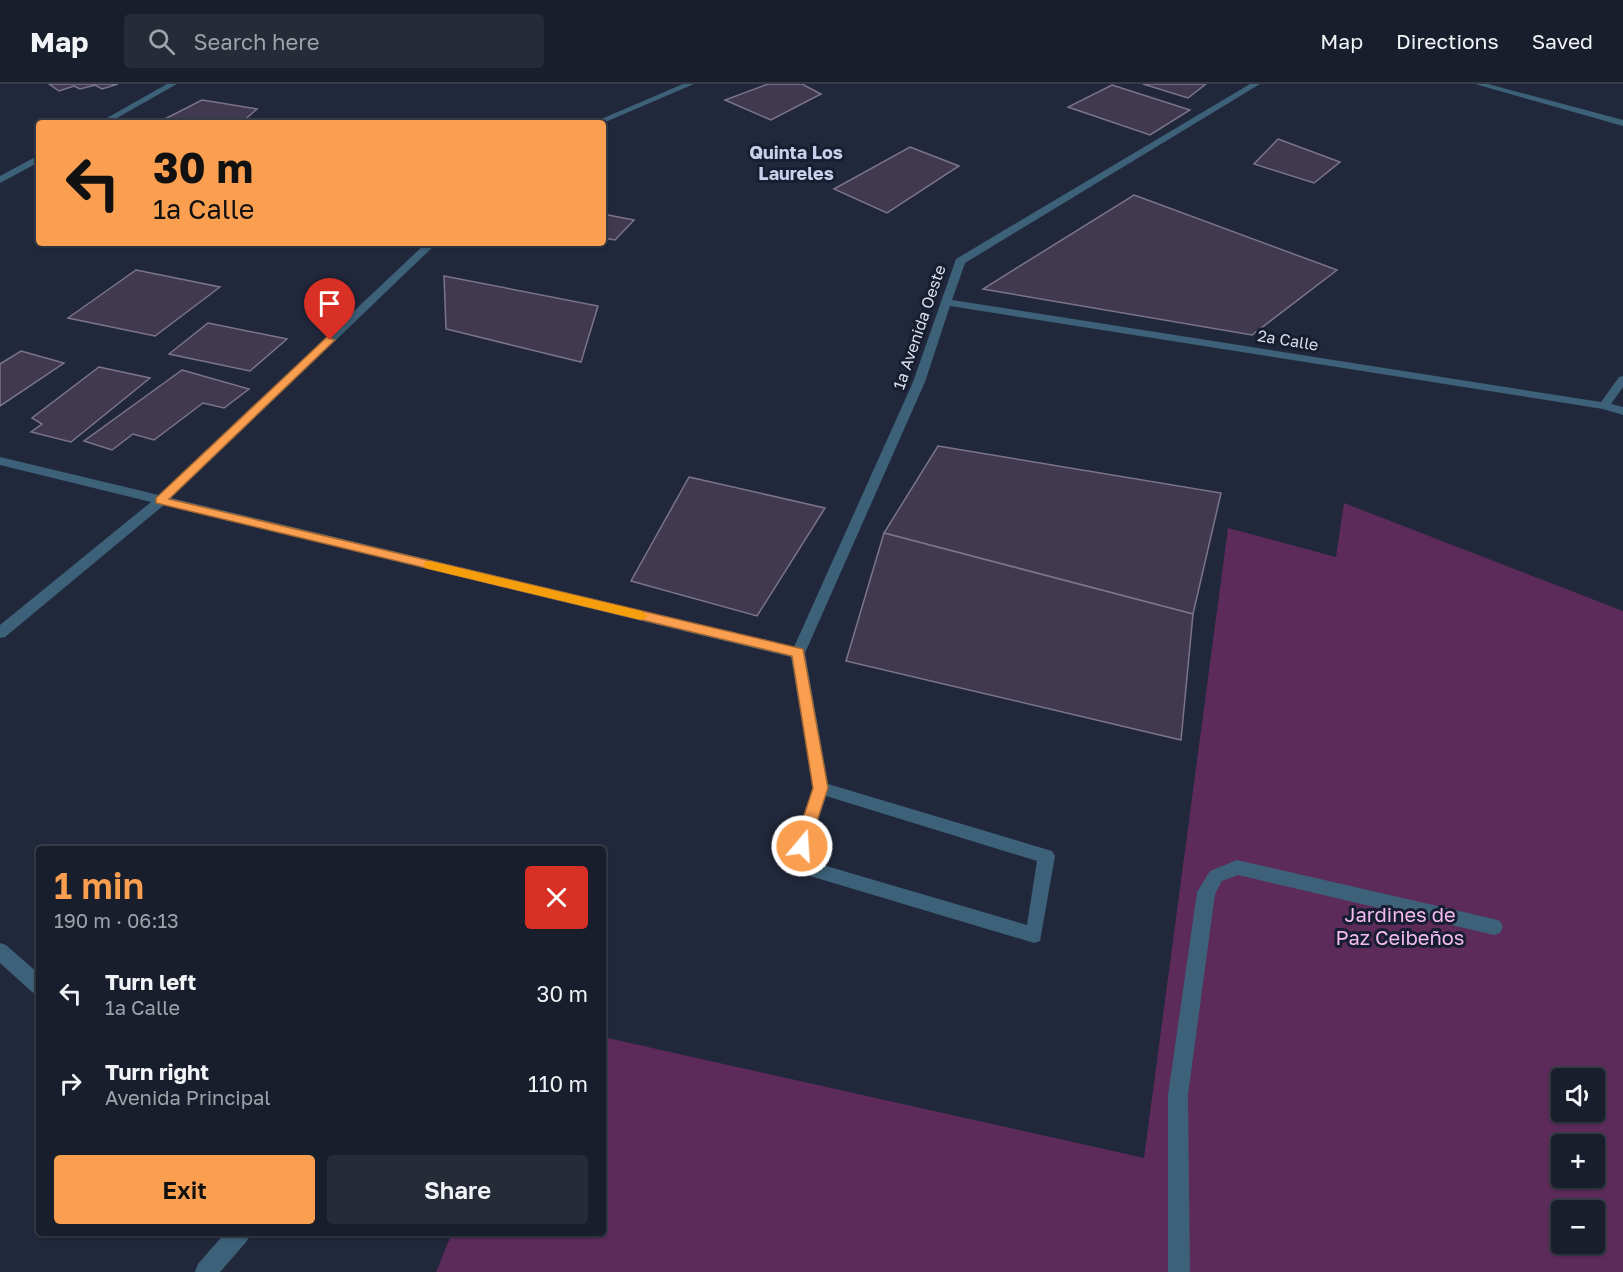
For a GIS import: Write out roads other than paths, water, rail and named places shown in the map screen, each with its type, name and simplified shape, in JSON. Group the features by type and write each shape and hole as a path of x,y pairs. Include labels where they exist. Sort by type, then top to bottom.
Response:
{"street":[{"path":"107,120 173,84"},
{"path":"603,120 690,84"},
{"name":"1a Avenida Oeste","path":"798,653 919,382 948,303 960,261 1256,84"},
{"path":"1479,84 1623,123"},
{"path":"0,180 36,160"},
{"path":"0,633 160,501 429,246"},
{"name":"2a Calle","path":"948,303 1604,406 1623,411"},
{"path":"1604,406 1623,379"},
{"path":"0,461 798,653 820,788 796,865 1034,934 1046,856 820,788"},
{"path":"1179,1272 1178,1095 1206,892 1216,876 1237,867 1494,927"},
{"path":"0,951 36,983"},
{"path":"206,1272 236,1236"}],"district":[{"name":"Quinta Los Laureles","path":"796,162"}],"park label":[{"name":"Jardines de Paz Ceibeños","path":"1400,926"}]}
